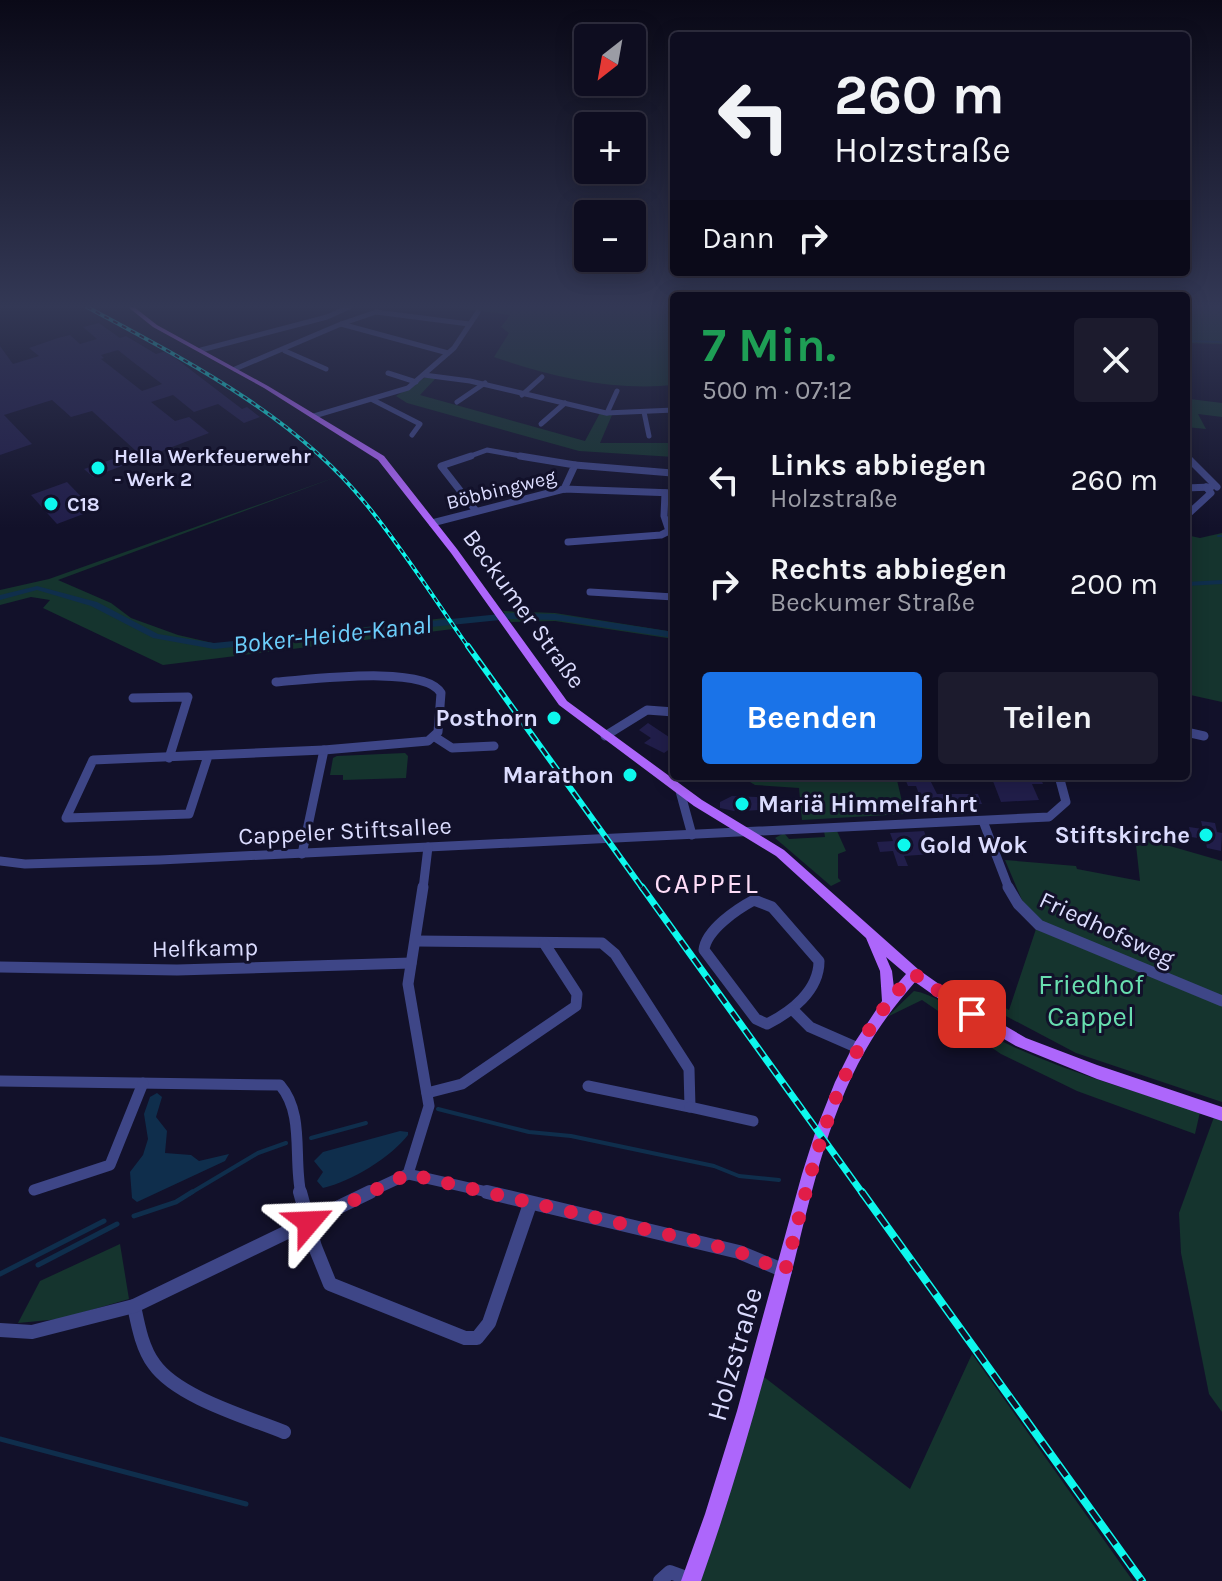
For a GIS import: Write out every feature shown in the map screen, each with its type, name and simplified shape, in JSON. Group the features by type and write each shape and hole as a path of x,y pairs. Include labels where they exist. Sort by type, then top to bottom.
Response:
{"main road":[{"name":"Beckumer Straße","path":"255,381 381,458 563,703 680,791 805,874 914,974 961,1007 1021,1042 1097,1072 1222,1114"},
{"path":"870,935 886,971 888,1000"},
{"name":"Holzstraße","path":"691,1580 729,1465 822,1135 858,1048 888,1000 914,974"}],"street":[{"path":"468,381 607,413 670,410"},
{"path":"522,395 538,381"},
{"path":"314,416 401,393 416,382"},
{"path":"457,402 485,383"},
{"path":"607,413 617,391"},
{"path":"373,400 420,424 412,435"},
{"path":"541,424 565,403"},
{"path":"644,412 649,436"},
{"path":"441,466 487,450 575,465 670,473"},
{"path":"434,460 476,511"},
{"path":"1190,460 1220,486"},
{"path":"564,489 575,465"},
{"path":"1190,488 1220,486"},
{"path":"1190,512 1211,493 1206,487"},
{"name":"Böbbingweg","path":"432,523 564,489 670,493"},
{"path":"670,493 664,516 670,530"},
{"path":"568,542 670,534"},
{"path":"590,592 670,597"},
{"path":"208,756 189,814 66,818 93,760 418,743 435,737 440,726 441,694 435,684 420,678 276,682"},
{"path":"133,698 188,697 169,758"},
{"path":"605,736 647,710 670,712"},
{"path":"1190,733 1204,736"},
{"path":"435,737 452,748 494,746"},
{"path":"302,854 324,750"},
{"name":"Cappeler Stiftsallee","path":"0,861 25,864 302,854 1049,817 1057,814 1066,802 1060,780"},
{"path":"680,791 692,835"},
{"name":"Friedhofsweg","path":"983,821 1010,890 1026,915 1039,925 1222,1001"},
{"path":"408,1174 429,1106 408,984 417,941 428,847"},
{"path":"754,900 772,907 819,961 819,972 794,1011 767,1024 756,1019 704,950 705,941 739,908 754,900"},
{"path":"417,941 544,943 594,940 615,954 689,1069 690,1107"},
{"path":"427,1093 462,1084 576,1006 577,994 544,943"},
{"name":"Helfkamp","path":"0,967 177,970 411,963"},
{"path":"794,1011 810,1027 858,1048"},
{"path":"0,1081 280,1085 291,1099 297,1180 330,1284 465,1338 477,1338 489,1323 530,1204"},
{"path":"34,1190 110,1165 143,1083"},
{"path":"588,1086 753,1121"},
{"path":"0,1330 32,1332 134,1306 408,1174 725,1248 785,1271"},
{"path":"134,1306 144,1346 155,1367 171,1382 284,1432"},
{"path":"660,1581 670,1572 678,1572 691,1580"}],"green space":[{"path":"420,381 433,381 420,395 585,441 600,413 612,415 600,443 670,443 670,457 579,451 407,403 396,396"},
{"path":"583,381 670,381 670,385 628,386"},
{"path":"1190,399 1222,403 1222,417 1198,414 1206,429 1190,427"},
{"path":"339,476 58,580 111,603 131,618 178,635 217,644 445,618 453,629 163,665 43,608 50,600 31,597 0,605 0,590 49,579"},
{"path":"1222,533 1222,702 1190,695 1190,536 1200,538"},
{"path":"503,611 555,613 670,631 670,638 555,621 511,622"},
{"path":"405,753 408,756 406,778 343,780 343,775 330,775 333,758 337,756"},
{"path":"747,780 897,780 905,814 802,820 799,788 755,785"},
{"path":"824,831 837,831 846,851 838,854 838,878 841,881 831,886 775,838 784,833 789,839 825,837"},
{"path":"1135,836 1222,861 1222,996 1043,922 1024,905 1005,860 1076,866 1077,869 1140,881"},
{"name":"Friedhof Cappel","path":"1036,929 1222,1006 1222,1102 1076,1053 966,995 968,986 1009,1010"},
{"path":"914,991 935,998 993,1037 1043,1060 1200,1112 1195,1134 1077,1091 1001,1054 922,1000 887,1017"},
{"path":"1214,1117 1222,1119 1222,1412 1209,1394 1181,1253 1179,1213"},
{"path":"120,1244 129,1299 60,1319 18,1323 40,1281"},
{"path":"972,1354 1133,1581 700,1581 764,1377 910,1489"}],"water":[{"path":"157,1093 162,1097 156,1117 167,1131 165,1153 191,1155 199,1161 229,1154 225,1161 137,1202 132,1198 130,1172 143,1155 148,1139 144,1114 150,1097"},
{"path":"400,1131 408,1132 408,1135 370,1168 323,1188 317,1181 323,1172 314,1161 323,1152"}],"building":[{"path":"0,381 129,381 142,391 162,384 158,381 205,381 242,409 247,407 260,417 244,423 218,404 194,412 173,395 151,402 175,421 189,417 209,433 93,477 84,469 136,451 92,411 71,417 52,400 4,415 32,444 0,455"},
{"name":"C18","path":"67,482 94,510 57,524 31,495"},
{"path":"648,723 669,737 670,749 664,753 644,743 651,738 639,730"},
{"path":"906,780 930,780 937,794 978,794 982,804 923,805 916,786 908,786"},
{"path":"993,780 1042,780 1043,784 1032,784 1039,800 1001,802"},
{"name":"Mariä Himmelfahrt","path":"732,796 757,797 765,806 759,810 742,811 741,805 734,811 720,808 720,802"},
{"name":"Stiftskirche","path":"1201,821 1215,823 1217,832 1222,833 1221,851 1207,848 1205,839 1191,837 1189,827 1203,829"},
{"name":"Gold Wok","path":"924,831 933,854 904,856 908,866 898,866 893,851 880,852 877,842 893,841 890,833"}],"waterway":[{"name":"Boker-Heide-Kanal","path":"1190,584 1222,582"},
{"name":"Boker-Heide-Kanal","path":"0,598 37,588 94,604 156,636 214,646 511,616 555,617 670,634"},
{"path":"438,1109 529,1132 571,1136 714,1166 739,1176 779,1180"},
{"path":"311,1138 366,1123"},
{"path":"189,1194 258,1153 286,1143"},
{"path":"134,1216 176,1202 192,1192"},
{"path":"0,1274 104,1221"},
{"path":"38,1265 117,1224"},
{"path":"0,1439 246,1504"}],"railway":[{"path":"218,381 306,443 337,472 380,521 469,648"},
{"path":"468,646 643,889"},
{"path":"642,887 863,1194"},
{"path":"862,1192 1142,1581"}],"place":[{"name":"Hella Werkfeuerwehr - Werk 2","path":"98,468"},
{"name":"C18","path":"51,504"},
{"name":"Posthorn","path":"554,718"},
{"name":"Marathon","path":"630,775"},
{"name":"Mariä Himmelfahrt","path":"742,804"},
{"name":"Stiftskirche","path":"1206,835"},
{"name":"Gold Wok","path":"904,845"}],"district":[{"name":"CAPPEL","path":"707,883"}],"route":[{"path":"309,1222 408,1174 739,1252 785,1271 822,1135 858,1048 888,1000 914,974 972,1014"}]}
